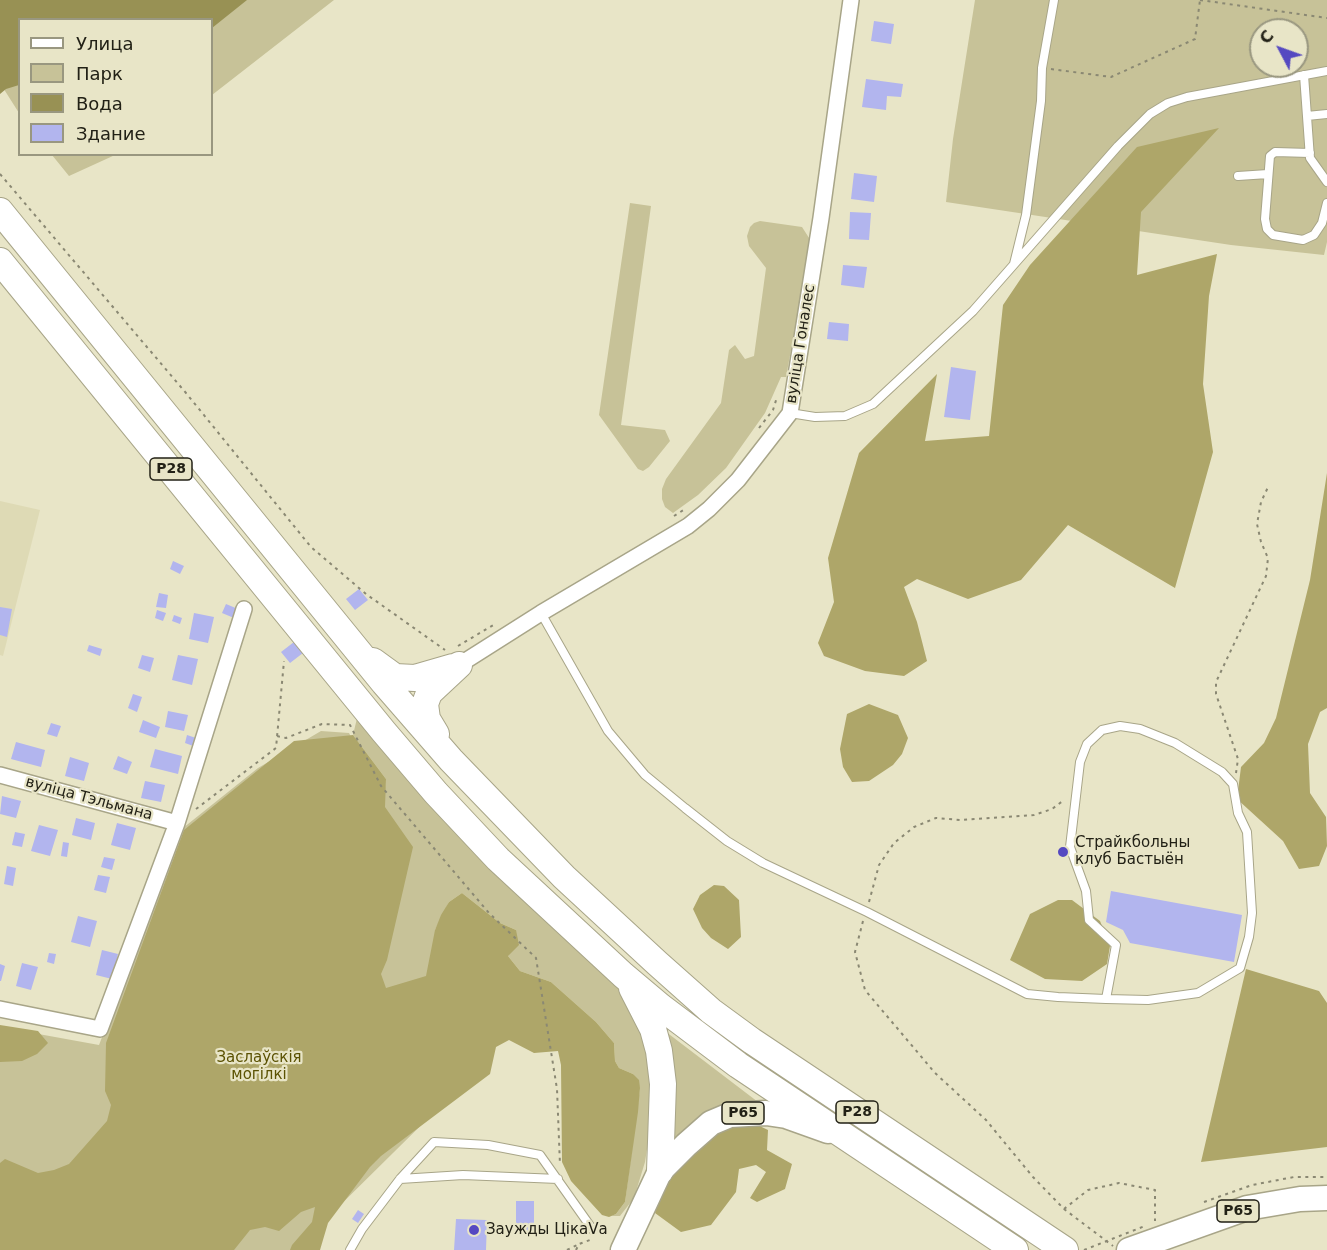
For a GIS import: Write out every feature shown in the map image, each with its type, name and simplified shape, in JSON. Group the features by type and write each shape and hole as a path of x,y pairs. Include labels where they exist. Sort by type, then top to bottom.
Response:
{"highway":[{"name":"Р28","path":"0,211 451,760 564,878 711,1011 799,1073 1065,1250"},
{"name":"Р28","path":"0,261 384,732 436,793 498,859 623,975 738,1065 1015,1250"},
{"path":"360,652 395,677 415,678 459,655"},
{"path":"451,760 428,719 425,704 429,693 459,655"},
{"name":"Р65","path":"623,975 653,1029 659,1051 663,1084 660,1171"}],"main road":[{"name":"Р65","path":"623,1250 660,1171 711,1123 730,1115 766,1113 786,1116 843,1136"},
{"name":"Р65","path":"1129,1250 1151,1229 1247,1208 1300,1199 1327,1198"}],"street":[{"name":"вуліца Гоналес","path":"459,655 541,613 695,521 738,480 790,413 821,218 851,0"},
{"path":"0,1009 100,1029 177,823 244,609"},
{"name":"вуліца Тэльмана","path":"0,774 177,823"}],"lane":[{"path":"1014,266 1026,215 1041,101 1042,68 1054,0"},
{"path":"1309,74 1327,71"},
{"path":"790,413 815,417 845,416 873,404 973,311 1124,140 1150,114 1187,97 1288,78"},
{"path":"1304,78 1310,158 1327,182"},
{"path":"1307,116 1327,114"},
{"path":"1310,153 1275,152 1270,156 1265,219 1267,229 1273,235 1303,240 1314,235 1322,224 1327,203"},
{"path":"1238,176 1268,174"},
{"path":"541,613 608,731 645,775 727,841 763,862 1027,994 1106,999 1148,1000 1198,993 1240,968 1249,937 1252,913 1247,832 1238,813 1233,784 1222,772 1175,743 1140,729 1120,726 1102,730 1087,744 1080,762 1070,848 1086,891 1089,920 1116,945 1106,999"},
{"path":"350,1250 362,1229 399,1179 434,1142 488,1145 540,1155 594,1230"},
{"path":"399,1179 464,1175 558,1179"}],"path":[{"path":"1042,68 1111,76 1195,39 1200,0 1327,18"},
{"path":"0,174 186,393 311,547 366,594 439,646"},
{"path":"754,435 773,410 783,381 794,382"},
{"path":"1233,784 1238,759 1216,694 1216,682 1266,576 1268,558 1257,524 1261,502 1269,485"},
{"path":"670,519 693,504"},
{"path":"459,655 499,622"},
{"path":"177,823 276,748 284,661"},
{"path":"277,736 286,738 322,724 350,725 381,786 489,913 536,958 556,1089 560,1165"},
{"path":"1078,779 1068,797 1052,809 1034,815 982,819 936,818 914,827 894,843 879,865 867,912 858,934 855,952 865,990 935,1073 986,1120 1033,1177 1064,1209 1117,1250"},
{"path":"1064,1209 1088,1190 1119,1184 1155,1190 1151,1229 1084,1250"},
{"path":"567,1250 590,1240 594,1230"},
{"path":"576,1250 579,1244"}],"shaded area":[{"path":"0,501 40,510 3,656 0,655"}],"green space":[{"path":"0,0 334,0 213,94 213,18 18,18 18,111 0,83"},
{"path":"975,0 1327,0 1327,242 1324,255 1231,245 946,202 953,139"},
{"path":"1219,128 1141,212 1137,275 1217,254 1209,296 1203,384 1213,452 1175,588 1068,525 1021,580 968,599 917,579 904,587 917,622 927,661 904,676 865,671 824,656 818,643 834,602 828,558 859,453 937,374 925,441 989,436 1003,305 1030,265 1137,147"},
{"path":"53,156 113,156 69,176"},
{"path":"630,203 651,206 621,425 665,430 670,441 643,471 638,469 599,415"},
{"path":"760,221 802,227 811,241 786,377 781,377 765,413 726,468 698,495 673,513 665,507 662,489 666,479 721,403 729,350 735,345 745,359 754,356 766,268 749,246 747,236 750,227"},
{"path":"1327,473 1327,708 1320,712 1308,744 1310,793 1326,817 1327,846 1319,866 1299,869 1283,841 1237,799 1241,767 1264,743 1276,718 1310,580"},
{"path":"869,704 898,715 908,738 902,754 893,765 869,781 852,782 843,767 840,749 847,714"},
{"name":"Заслаўскія могілкі","path":"358,714 627,991 638,1008 655,1098 645,1162 634,1198 620,1216 611,1216 616,1214 625,1202 640,1088 633,1074 619,1068 615,1061 614,1043 596,1022 551,982 520,971 508,956 516,930 500,923 462,893 449,902 435,930 476,1071 311,1234 301,1250 170,1250 0,1243 0,1027 99,1045 183,828 258,768 321,731 349,733 384,799 386,779 353,735"},
{"name":"Заслаўскія могілкі","path":"353,735 386,779 385,807 413,847 387,960 381,974 386,988 426,976 435,930 441,915 449,902 462,893 500,923 516,930 519,945 508,956 520,971 551,982 596,1022 614,1043 615,1061 619,1068 633,1074 639,1080 638,1112 625,1202 616,1214 609,1217 602,1215 571,1181 562,1162 561,1065 558,1051 534,1053 509,1040 496,1047 490,1074 381,1156 370,1167 328,1223 320,1250 290,1250 312,1222 315,1207 301,1212 279,1231 265,1227 250,1230 234,1250 0,1250 0,1163 5,1159 38,1173 54,1170 69,1164 107,1121 111,1105 105,1091 106,1043 184,830 294,741"},
{"path":"714,885 724,886 739,900 741,937 728,949 711,938 702,928 693,909 700,895"},
{"path":"1058,900 1072,900 1100,921 1110,946 1107,964 1082,981 1045,979 1010,960 1030,914"},
{"path":"1246,969 1319,991 1327,1003 1327,1147 1201,1162"},
{"path":"0,1025 38,1031 48,1043 37,1054 22,1061 0,1062"},
{"path":"657,1025 758,1102 668,1154"},
{"path":"749,1121 768,1130 767,1150 792,1164 785,1189 757,1202 750,1198 766,1172 756,1165 739,1169 736,1192 711,1225 681,1232 655,1213 662,1186 681,1160 715,1131"}],"water":[{"path":"0,0 247,0 213,27 213,18 18,18 18,85 6,89 0,94"}],"building":[{"path":"874,21 894,24 891,44 871,41"},
{"path":"866,79 903,84 901,97 887,96 886,110 862,107"},
{"path":"854,173 877,176 874,202 851,199"},
{"path":"850,212 871,213 869,240 849,239"},
{"path":"843,265 867,267 864,288 841,285"},
{"path":"829,322 849,324 848,341 827,339"},
{"path":"951,367 976,371 970,420 944,417"},
{"path":"173,561 184,566 180,574 170,569"},
{"path":"359,589 368,600 355,610 346,599"},
{"path":"159,593 168,595 166,608 156,607"},
{"path":"226,604 238,609 234,618 222,613"},
{"path":"0,607 12,609 7,637 0,635"},
{"path":"157,610 166,613 163,621 155,618"},
{"path":"194,613 214,617 208,643 189,639"},
{"path":"174,615 182,618 180,624 172,621"},
{"path":"294,642 303,653 290,663 281,652"},
{"path":"89,645 102,649 100,656 87,651"},
{"path":"142,655 154,658 150,672 138,668"},
{"path":"178,655 198,659 192,685 172,680"},
{"path":"133,694 142,697 137,712 128,708"},
{"path":"168,711 188,715 184,731 165,727"},
{"path":"143,720 160,727 156,738 139,732"},
{"path":"51,723 61,726 57,737 47,734"},
{"path":"187,735 199,739 196,747 185,743"},
{"path":"16,742 45,750 41,767 11,759"},
{"path":"155,749 182,756 178,774 150,767"},
{"path":"118,756 132,762 127,774 113,769"},
{"path":"70,757 89,763 84,781 65,776"},
{"path":"145,781 165,785 161,802 141,798"},
{"path":"2,796 21,801 16,818 0,814"},
{"path":"76,818 95,823 91,840 72,835"},
{"path":"117,823 136,828 130,850 111,845"},
{"path":"39,825 58,830 50,856 31,851"},
{"path":"15,832 25,834 22,847 12,845"},
{"path":"63,842 69,843 67,857 61,856"},
{"path":"104,857 115,859 112,870 101,867"},
{"path":"7,866 16,868 13,886 4,884"},
{"path":"98,875 110,877 106,893 94,890"},
{"path":"1111,891 1242,915 1234,962 1130,943 1123,930 1106,922"},
{"path":"78,916 97,921 90,947 71,942"},
{"path":"102,950 118,954 112,979 96,975"},
{"path":"49,953 56,954 54,964 47,962"},
{"path":"22,963 38,967 31,990 16,986"},
{"path":"0,964 5,966 1,981 0,981"},
{"path":"516,1201 534,1201 534,1233 516,1233"},
{"path":"358,1210 364,1214 358,1223 352,1219"},
{"path":"456,1219 487,1220 486,1250 454,1250"}],"place":[{"name":"Страйкбольны клуб Бастыён","path":"1063,852"},
{"name":"Заужды ЦікаVа","path":"474,1230"}]}
